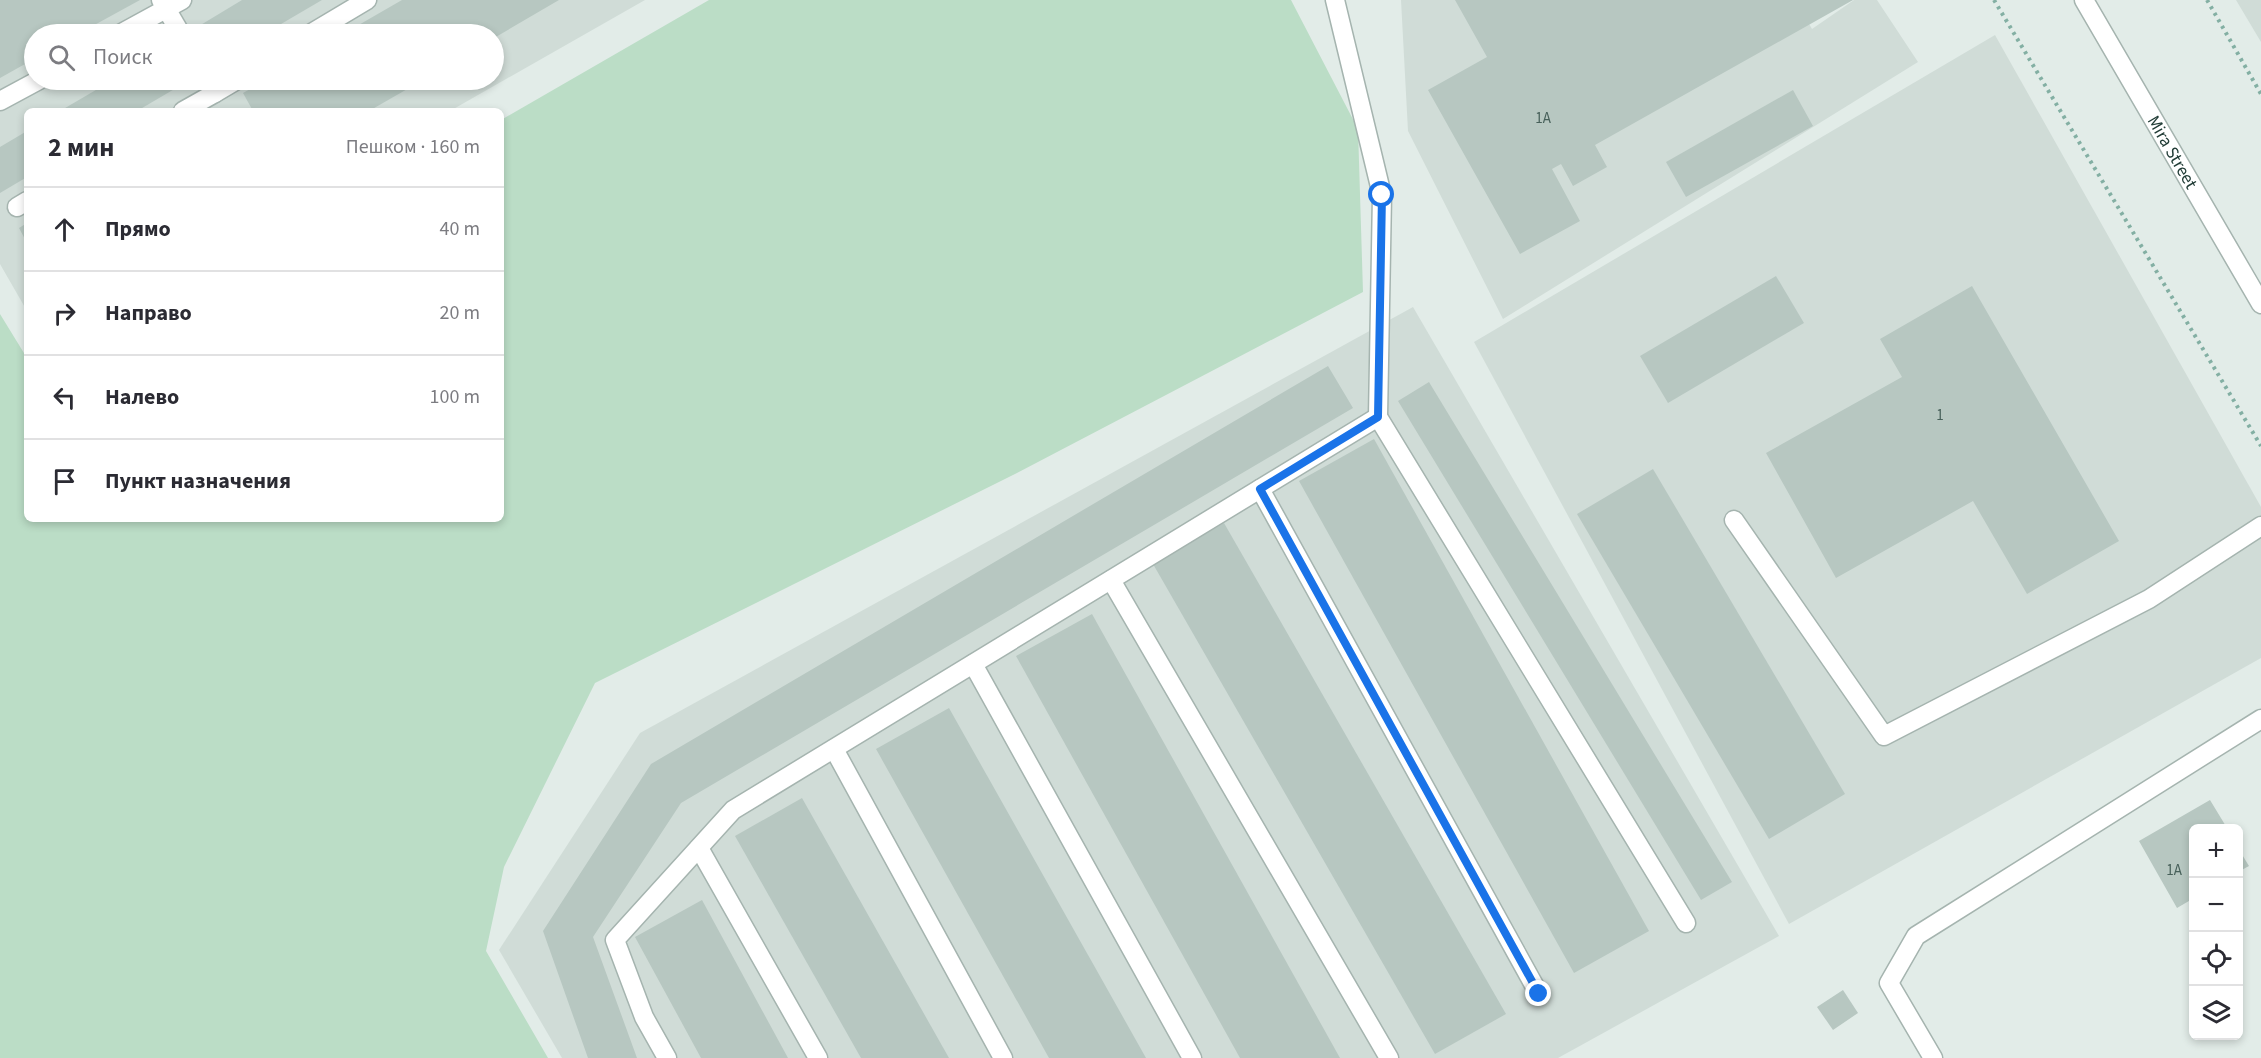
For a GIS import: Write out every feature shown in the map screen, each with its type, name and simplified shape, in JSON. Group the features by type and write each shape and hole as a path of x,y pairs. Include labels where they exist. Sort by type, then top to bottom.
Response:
{"street":[{"path":"327,24 367,0"},
{"path":"1335,0 1382,195 1378,417 1686,924"},
{"name":"Mira Street","path":"2084,0 2261,304"},
{"path":"136,24 170,3 177,24"},
{"path":"0,101 24,88"},
{"path":"186,108 207,90"},
{"path":"667,1058 644,1017 615,940 734,810 1378,417"},
{"path":"1260,489 1539,994"},
{"path":"1734,520 1884,736 2150,599 2261,526"},
{"path":"1111,580 1389,1058"},
{"path":"973,664 1192,1058"},
{"path":"1933,1058 1889,982 1916,936 2261,719"},
{"path":"834,749 1003,1058"},
{"path":"699,848 818,1058"}],"path":[{"path":"1994,0 2261,446"},
{"path":"2207,0 2261,94"}],"shaded area":[{"path":"0,0 645,0 504,80 504,24 24,24 24,90 487,90 455,108 24,108 24,306 0,264"},
{"path":"1401,0 1795,0 1812,29 1854,0 1877,0 1918,62 1503,319 1408,131"},
{"path":"2236,0 2261,0 2261,42"},
{"path":"1995,35 2261,507 2261,658 1789,924 1474,342"},
{"path":"1413,307 1779,936 1558,1058 562,1058 499,950 640,733"}],"green space":[{"path":"709,0 1291,0 1358,129 1363,292 1015,474 595,683 504,867 486,951 548,1058 0,1058 0,314 24,353 24,522 504,522 504,118"}],"building":[{"path":"0,0 140,0 96,24 24,24 24,65 0,78"},
{"path":"242,0 322,0 281,24 202,24"},
{"path":"402,0 559,0 504,32 504,24 360,24"},
{"path":"1455,0 1853,0 1595,145 1607,167 1573,186 1561,164 1552,169 1580,221 1520,254 1428,90 1487,57"},
{"path":"96,90 173,90 142,108 65,108"},
{"path":"248,90 406,90 374,108 251,108 243,93"},
{"path":"1793,90 1813,126 1686,197 1666,162"},
{"path":"24,133 24,179 0,193 0,147"},
{"path":"24,225 24,237 19,228"},
{"path":"1776,276 1804,323 1668,403 1640,356"},
{"path":"1972,286 2119,541 2027,594 1973,501 1836,578 1766,453 1902,377 1880,339"},
{"path":"1328,366 1353,408 681,803 593,937 637,1058 588,1058 543,931 651,764"},
{"path":"1429,382 1732,882 1701,900 1398,401"},
{"path":"1374,439 1649,931 1574,973 1299,481"},
{"path":"1653,469 1845,794 1769,839 1577,514"},
{"path":"1224,523 1506,1014 1435,1054 1153,564"},
{"path":"1092,614 1340,1058 1240,1058 1016,656"},
{"path":"949,708 1146,1058 1049,1058 876,749"},
{"path":"802,798 949,1058 861,1058 735,836"},
{"path":"2210,800 2225,824 2189,824 2189,901 2177,908 2139,841"},
{"path":"2243,856 2249,866 2243,869"},
{"path":"702,900 788,1058 701,1058 635,937"},
{"path":"1843,990 1858,1013 1833,1030 1817,1007"}],"route":[{"path":"1382,195 1378,417 1260,489 1539,994"}]}
